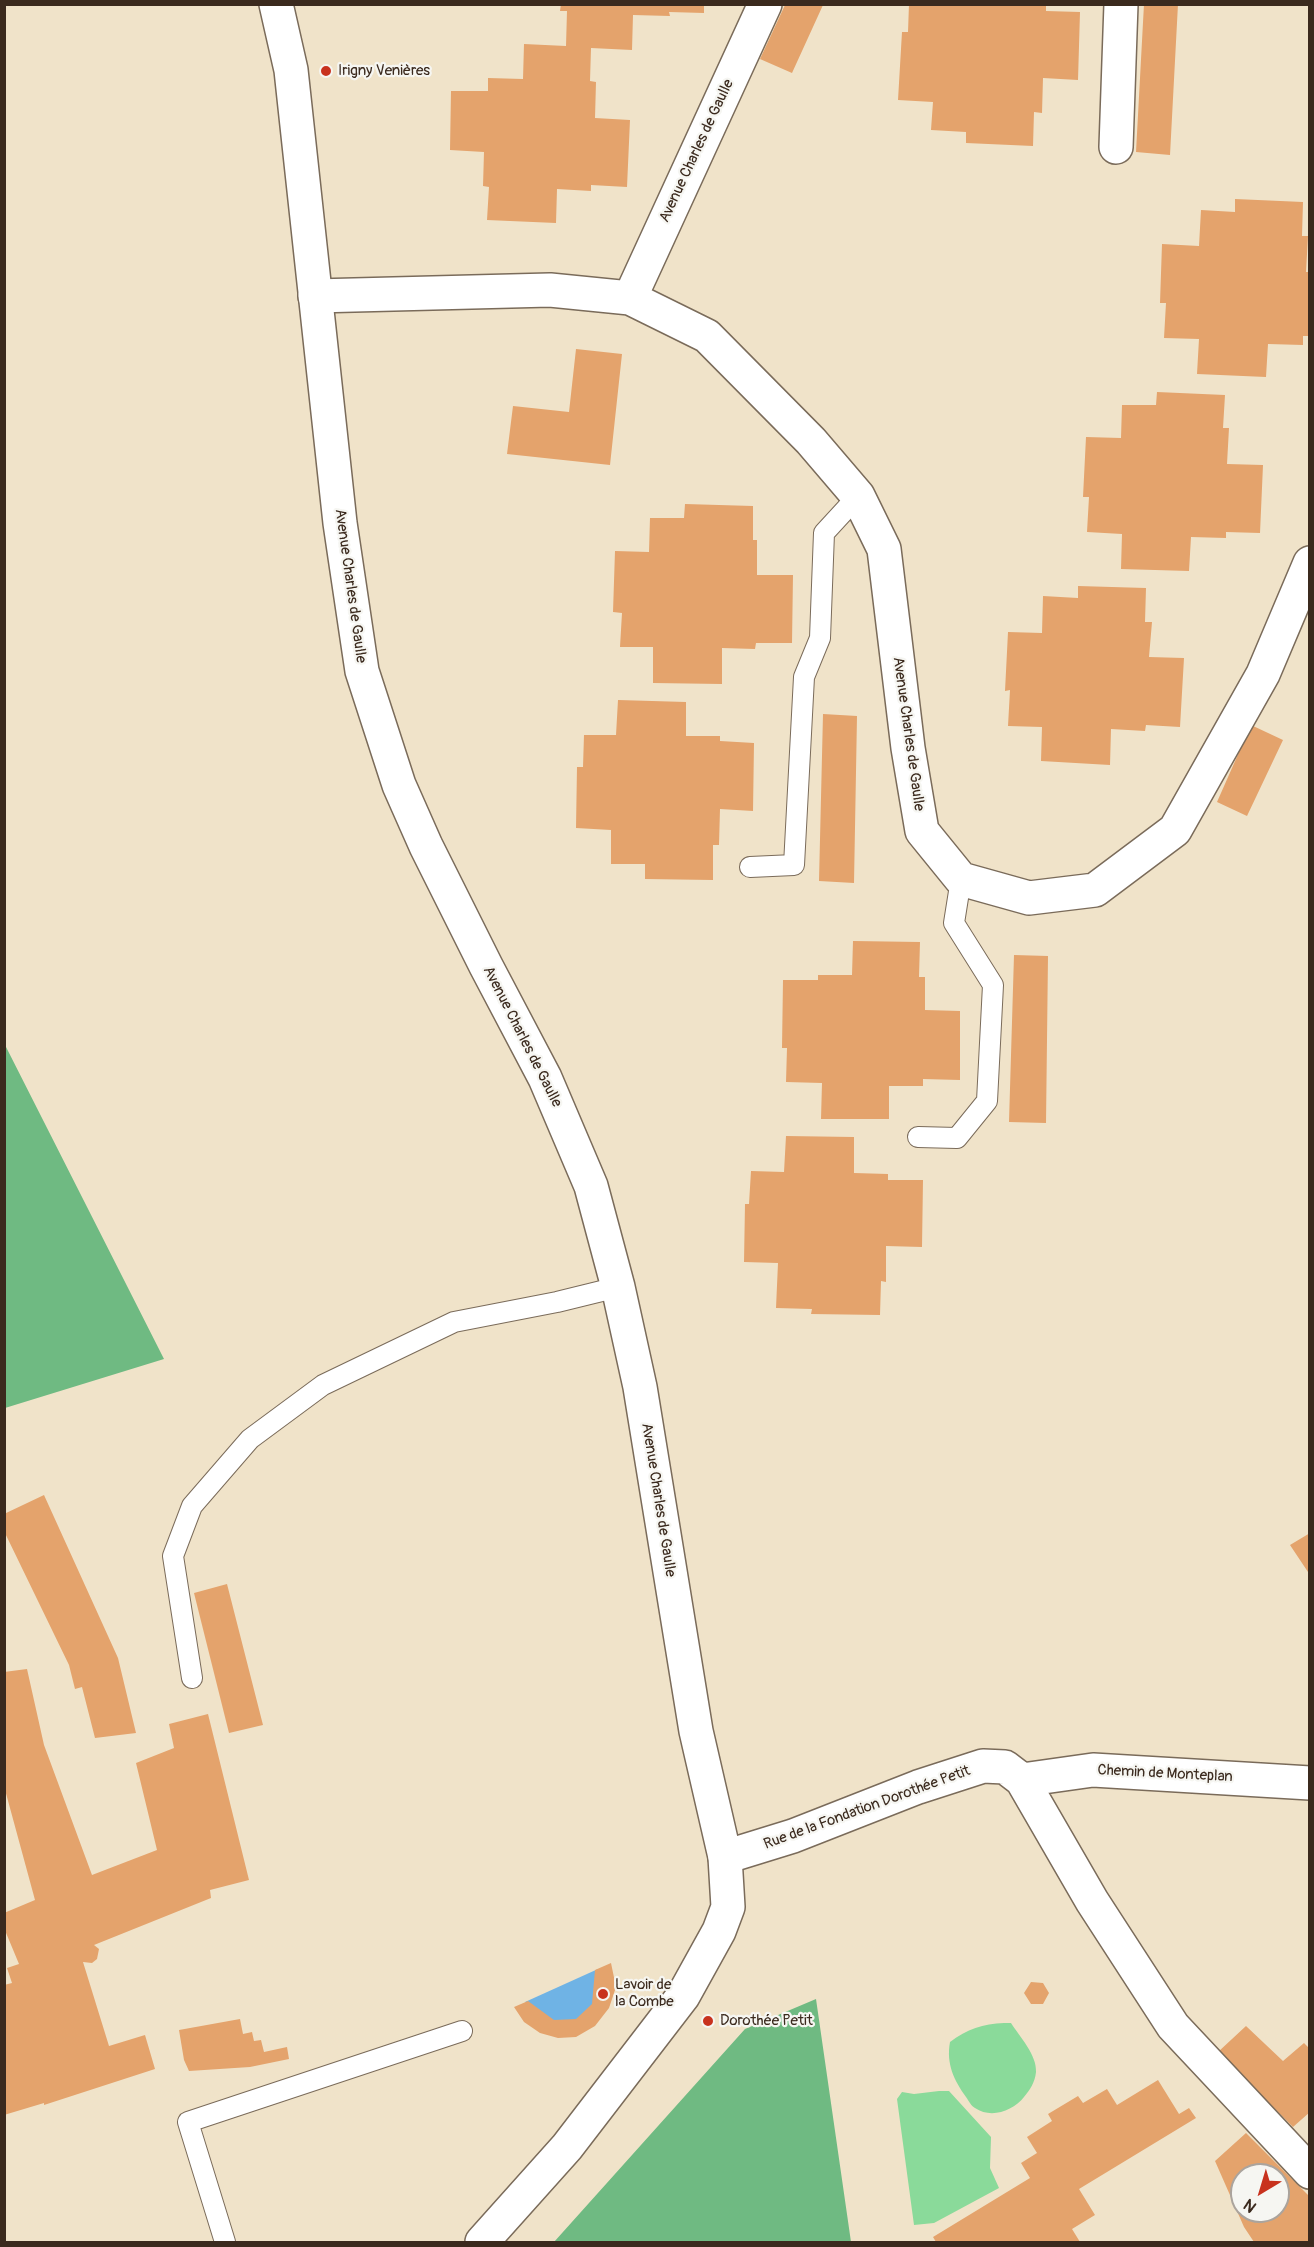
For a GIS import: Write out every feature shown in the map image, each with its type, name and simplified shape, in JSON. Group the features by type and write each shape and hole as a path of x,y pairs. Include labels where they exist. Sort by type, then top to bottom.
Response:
{"street":[{"name":"Avenue Charles de Gaulle","path":"276,4 291,70 340,523 362,671 399,785 426,846 545,1078 591,1186 618,1287 640,1387 696,1731 725,1857"},
{"name":"Avenue Charles de Gaulle","path":"630,298 765,4"},
{"path":"1116,147 1122,4"},
{"name":"Avenue Charles de Gaulle","path":"315,296 550,290 630,298 706,336 811,441 858,496 884,549 908,748 922,831 961,879"},
{"path":"961,879 1029,898 1095,890 1175,830 1263,674 1310,563"},
{"name":"Rue de la Fondation Dorothée Petit","path":"725,1857 793,1836 918,1787 983,1767 1005,1767 1022,1780"},
{"name":"Chemin de Monteplan","path":"1022,1780 1093,1770 1310,1783"},
{"path":"1022,1780 1092,1901 1173,2026 1310,2172"},
{"path":"482,2242 567,2147 683,1996 719,1931 728,1907 725,1857"}],"lane":[{"path":"750,867 794,865 804,677 820,638 824,533 858,496"},
{"path":"918,1137 957,1138 987,1101 993,985 954,923 961,879"},
{"path":"192,1678 173,1556 192,1506 249,1439 323,1385 454,1322 557,1302 618,1287"},
{"path":"225,2242 188,2122 462,2031"}],"green space":[{"path":"4,1043 164,1359 5,1408 4,1408"},
{"path":"816,1999 851,2242 554,2242 745,2029"},
{"path":"1011,2023 1027,2046 1034,2059 1036,2072 1030,2089 1019,2102 1008,2110 988,2113 972,2106 958,2084 950,2065 950,2042 976,2028"},
{"path":"949,2091 991,2137 990,2168 999,2188 934,2223 914,2225 897,2099 902,2092 914,2094"}],"water":[{"path":"598,1969 595,2004 578,2021 553,2022 525,2002"}],"building":[{"path":"561,4 704,4 704,13 669,12 670,16 633,15 632,50 591,48 590,81 596,82 595,118 630,120 627,187 591,185 591,191 557,189 556,223 487,220 489,187 483,186 484,152 450,150 451,91 488,91 488,78 523,79 524,44 566,46 567,11 560,11"},
{"path":"909,4 1046,4 1046,11 1080,12 1078,80 1043,78 1042,113 1034,112 1033,146 966,143 966,132 931,130 933,102 898,100 902,32 908,32"},
{"path":"1144,4 1178,4 1170,155 1136,152"},
{"path":"785,5 823,5 792,73 760,59"},
{"path":"1235,199 1303,202 1302,236 1308,236 1306,272 1310,272 1310,336 1303,336 1303,345 1268,344 1266,377 1197,374 1199,339 1164,338 1166,303 1160,303 1162,244 1199,246 1201,210 1235,212"},
{"path":"576,349 622,354 610,465 507,454 513,406 569,412"},
{"path":"1157,392 1225,395 1223,428 1229,428 1227,464 1263,465 1260,533 1226,532 1226,538 1191,537 1189,571 1121,569 1122,534 1087,532 1089,497 1083,497 1086,437 1121,438 1122,405 1156,405"},
{"path":"685,504 753,506 753,540 757,540 757,575 793,575 792,643 756,643 755,649 722,648 722,684 653,683 653,647 620,647 622,613 613,612 615,551 649,552 650,518 684,518"},
{"path":"1078,586 1146,588 1145,622 1152,622 1149,657 1184,658 1180,727 1146,725 1145,731 1111,729 1110,765 1041,761 1042,727 1008,726 1010,690 1005,691 1008,632 1042,633 1043,596 1078,598"},
{"path":"618,700 686,702 686,736 720,736 720,741 754,743 753,811 720,809 719,845 713,845 713,880 645,879 645,864 611,864 611,830 576,828 577,767 583,767 584,735 616,735"},
{"path":"823,714 857,716 854,883 819,881"},
{"path":"1251,725 1283,740 1247,816 1217,802"},
{"path":"853,941 920,942 919,977 925,977 925,1010 960,1011 960,1080 923,1079 923,1086 889,1086 889,1119 821,1119 822,1083 786,1082 787,1048 782,1048 783,980 818,980 818,975 852,975"},
{"path":"1014,955 1048,956 1046,1123 1009,1122"},
{"path":"786,1136 854,1137 854,1173 888,1174 888,1180 923,1180 922,1247 886,1246 886,1282 881,1281 880,1315 811,1314 812,1309 776,1308 778,1263 744,1262 745,1204 749,1204 751,1171 784,1172"},
{"path":"44,1495 118,1658 136,1733 95,1738 82,1687 75,1689 69,1665 4,1531 4,1514"},
{"path":"1310,1533 1310,1575 1290,1545"},
{"path":"227,1584 263,1725 229,1733 194,1593"},
{"path":"27,1669 44,1745 92,1875 157,1850 136,1763 174,1748 169,1724 208,1714 249,1880 210,1890 211,1898 94,1945 99,1949 97,1959 92,1963 83,1962 109,2046 145,2035 155,2069 44,2105 44,2103 4,2115 4,1985 12,1983 7,1968 19,1964 4,1928 4,1913 35,1900 4,1786 4,1672"},
{"name":"Lavoir de la Combe","path":"611,1963 616,1987 609,2008 595,2026 576,2037 558,2038 540,2033 524,2022 514,2007 528,2001 554,2020 576,2019 592,2004 595,1970"},
{"path":"1031,1982 1043,1983 1049,1993 1043,2004 1031,2004 1024,1993"},
{"path":"240,2019 243,2034 252,2032 254,2041 261,2040 264,2052 287,2047 289,2059 250,2067 189,2071 184,2060 179,2030"},
{"path":"1246,2026 1283,2061 1304,2043 1310,2049 1310,2112 1293,2127 1218,2052"},
{"path":"1158,2080 1179,2114 1189,2108 1196,2118 1079,2189 1095,2215 1072,2229 1080,2242 936,2242 933,2237 1030,2178 1021,2163 1037,2153 1027,2137 1052,2121 1048,2114 1078,2096 1083,2103 1107,2089 1117,2105"},
{"path":"1246,2133 1276,2163 1230,2163 1230,2195 1215,2161"},
{"path":"1290,2177 1310,2197 1310,2242 1254,2242 1242,2223 1290,2223"}],"place":[{"name":"Irigny Venières","path":"326,71"},
{"name":"Lavoir de la Combe","path":"603,1994"},
{"name":"Dorothée Petit","path":"708,2021"}]}
